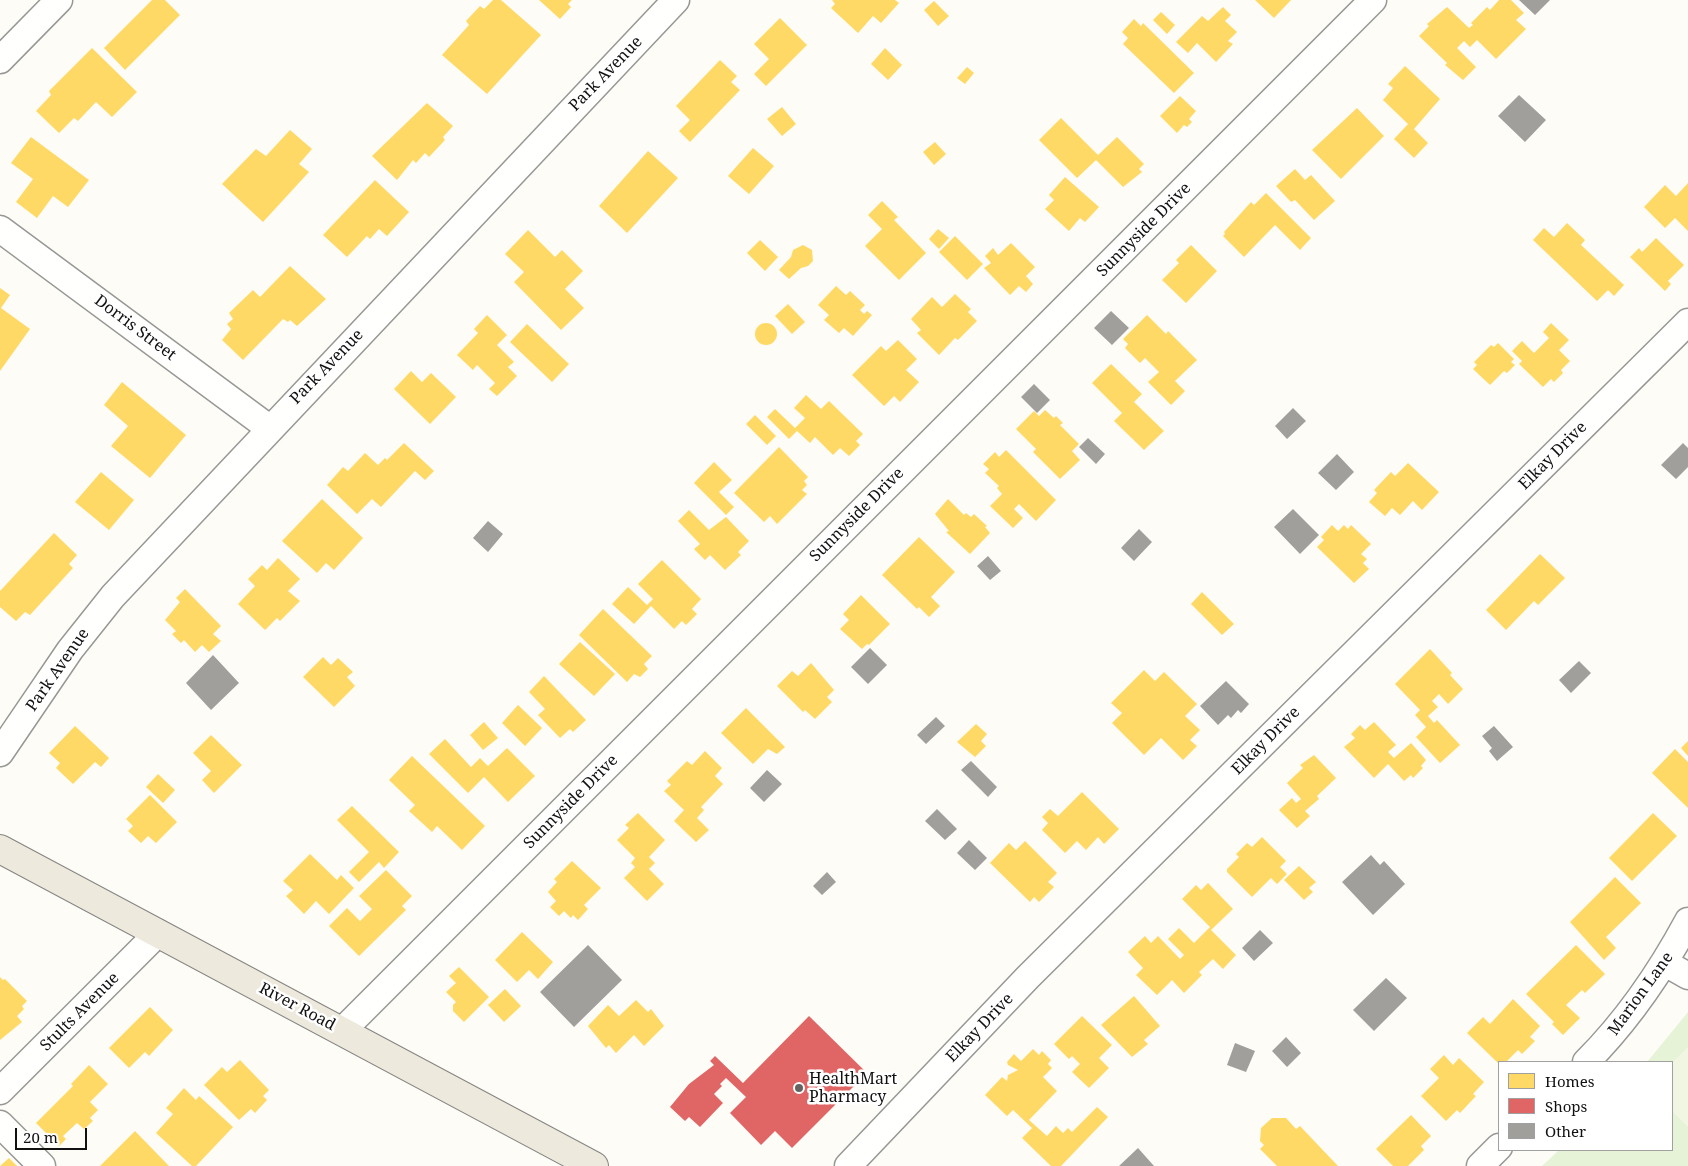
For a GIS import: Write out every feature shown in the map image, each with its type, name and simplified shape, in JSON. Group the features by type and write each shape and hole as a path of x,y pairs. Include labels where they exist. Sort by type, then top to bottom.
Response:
{"main road":[{"name":"River Road","path":"0,849 594,1166"}],"street":[{"path":"0,60 59,0"},
{"name":"Park Avenue","path":"0,753 70,650 113,596 269,428 676,0"},
{"name":"Sunnyside Drive","path":"342,1031 1373,0"},
{"name":"Dorris Street","path":"0,229 269,428"},
{"name":"Elkay Drive","path":"848,1166 1028,978 1688,322"},
{"name":"Marion Lane","path":"1587,1061 1610,1038 1665,963 1688,921"},
{"name":"Stults Avenue","path":"0,1091 158,934"},
{"path":"1665,963 1688,976"},
{"path":"0,1124 42,1166"},
{"path":"1480,1166 1498,1148"}],"green space":[{"path":"1688,1012 1688,1166 1542,1166 1558,1151 1673,1151 1673,1061 1648,1061"},
{"path":"1688,1047 1688,1127 1673,1112 1673,1062"}],"building: Homes":[{"path":"152,0 165,0 180,15 125,70 104,48"},
{"path":"493,0 501,0 541,35 487,94 442,55 469,25 466,21 480,6 484,9"},
{"path":"539,0 572,0 568,4 571,7 560,19"},
{"path":"832,0 895,0 899,3 881,23 873,16 858,33 831,8 835,4"},
{"path":"1255,0 1291,0 1274,18"},
{"path":"1499,0 1511,0 1524,13 1516,20 1526,29 1496,59 1477,40 1470,47 1464,41 1457,48 1476,67 1463,80 1445,65 1447,63 1419,36 1429,26 1427,24 1447,7 1469,28 1473,25 1471,23 1487,7 1490,10"},
{"path":"934,1 949,16 938,26 924,10"},
{"path":"1223,7 1231,15 1225,21 1237,32 1228,41 1233,44 1216,62 1197,43 1188,53 1176,42 1202,16 1208,21"},
{"path":"1161,12 1175,25 1167,34 1153,20"},
{"path":"780,18 807,45 766,86 754,74 769,59 754,44"},
{"path":"1134,19 1141,26 1143,23 1194,73 1174,93 1123,44 1128,38 1122,32"},
{"path":"92,48 137,92 112,117 96,102 78,121 74,118 59,133 36,111 51,95 49,91"},
{"path":"885,48 902,65 888,80 871,64"},
{"path":"720,60 737,76 731,82 740,90 690,142 679,131 690,120 676,106"},
{"path":"1405,66 1440,99 1414,129 1428,143 1414,158 1394,139 1408,124 1383,100 1393,88 1388,84"},
{"path":"967,67 974,73 965,84 957,78"},
{"path":"1180,96 1196,111 1189,119 1192,122 1187,127 1184,125 1177,133 1160,116"},
{"path":"427,103 453,126 443,137 445,140 429,157 425,153 416,163 413,160 397,180 372,156"},
{"path":"782,107 796,124 782,136 767,119"},
{"path":"1357,108 1384,136 1341,179 1312,150"},
{"path":"1061,118 1098,155 1117,137 1144,164 1139,169 1142,172 1123,187 1096,160 1077,178 1039,140"},
{"path":"290,130 312,149 299,164 309,172 263,222 222,184 256,149 266,156"},
{"path":"31,137 89,180 68,207 53,196 37,218 16,202 33,179 11,163"},
{"path":"935,142 946,154 934,165 923,152"},
{"path":"753,148 774,166 749,194 728,176"},
{"path":"648,151 678,178 627,233 599,206"},
{"path":"1295,169 1305,180 1311,175 1335,201 1314,220 1295,200 1291,202 1276,186"},
{"path":"1065,177 1099,207 1085,222 1080,218 1069,231 1045,209 1054,200 1049,195"},
{"path":"375,180 409,212 387,236 379,229 370,239 367,236 347,257 323,235"},
{"path":"1688,183 1688,231 1675,218 1665,228 1644,207 1665,185 1676,196"},
{"path":"1266,193 1311,238 1300,250 1275,225 1244,257 1223,236 1224,232 1251,202 1254,205"},
{"path":"882,201 898,217 894,220 926,253 899,280 865,246 882,229 868,215"},
{"path":"1567,223 1585,240 1581,245 1624,285 1614,296 1608,290 1597,301 1533,240 1544,228 1554,237"},
{"path":"938,229 949,238 939,249 929,239"},
{"path":"528,230 555,257 562,250 583,271 565,289 584,308 561,330 514,282 524,272 505,254"},
{"path":"955,236 983,264 967,280 939,252"},
{"path":"1656,238 1684,265 1668,281 1671,284 1665,291 1630,257 1639,248 1642,252"},
{"path":"760,240 778,257 765,271 747,253"},
{"path":"1011,243 1035,267 1026,276 1033,284 1026,292 1019,286 1010,295 984,268 991,263 985,256 993,248 998,255"},
{"path":"803,245 812,250 813,261 808,266 801,268 789,279 779,270 791,257 793,250"},
{"path":"1191,245 1217,271 1186,303 1162,280 1179,263 1176,260"},
{"path":"290,266 326,299 297,326 290,320 288,322 283,319 243,360 222,340 231,329 227,324 233,319 229,313 253,290 260,297"},
{"path":"836,286 846,295 850,291 865,305 860,310 864,314 867,311 872,315 853,336 844,328 839,333 824,320 829,315 818,305"},
{"path":"0,288 10,295 1,308 30,329 0,371"},
{"path":"955,294 971,309 968,312 977,321 958,340 955,338 939,355 917,333 921,330 911,319 932,297 942,307"},
{"path":"788,304 805,322 792,334 775,316"},
{"path":"487,315 507,335 497,345 514,362 508,367 517,376 497,396 489,389 495,383 477,365 473,370 457,355 478,333 474,329"},
{"path":"1147,315 1166,334 1168,331 1197,360 1175,381 1185,391 1171,405 1148,382 1159,372 1145,358 1140,363 1125,348 1128,344 1123,339"},
{"path":"766,323 774,326 777,334 774,342 766,345 758,342 755,334 758,326"},
{"path":"1551,323 1569,340 1559,350 1570,361 1561,370 1563,373 1554,382 1551,379 1543,387 1519,364 1522,361 1512,351 1522,341 1534,353 1549,338 1543,332"},
{"path":"527,324 569,364 552,382 510,342"},
{"path":"898,340 917,359 906,370 919,382 900,402 894,396 884,406 852,375 881,346 886,351"},
{"path":"1498,343 1514,359 1511,362 1515,365 1507,373 1504,371 1490,385 1473,369 1477,365 1474,362 1491,345 1494,347"},
{"path":"1111,364 1142,394 1134,402 1164,431 1144,450 1114,421 1122,413 1092,383"},
{"path":"411,371 422,382 431,373 456,397 430,424 394,389"},
{"path":"122,382 186,435 150,478 111,446 128,426 104,405"},
{"path":"806,395 821,409 829,401 863,434 856,441 860,445 849,456 840,448 833,455 815,437 810,443 797,431 789,439 767,417 775,409 795,428 805,418 794,408"},
{"path":"1045,410 1054,418 1056,416 1063,423 1060,425 1079,444 1072,451 1080,460 1060,479 1033,452 1036,449 1016,429 1034,411 1039,416"},
{"path":"755,415 776,436 767,445 746,424"},
{"path":"404,443 434,471 425,480 415,471 381,507 372,499 357,514 327,485 343,467 348,471 365,453 378,465 385,458 387,460"},
{"path":"779,447 808,477 804,481 807,485 802,490 807,494 777,524 770,516 764,522 734,493"},
{"path":"1006,450 1056,500 1036,521 1019,504 1014,509 1023,518 1013,528 990,506 1002,494 997,488 999,486 985,473 989,469 983,464 995,452 999,457"},
{"path":"714,462 732,480 719,492 734,507 726,515 694,483"},
{"path":"1408,463 1439,492 1422,510 1413,501 1400,515 1392,508 1385,516 1369,502 1377,493 1374,490 1391,472 1395,476"},
{"path":"101,472 134,500 109,530 75,502"},
{"path":"322,499 363,538 334,570 326,563 317,573 282,541"},
{"path":"948,499 964,515 966,513 971,517 974,514 987,526 985,527 990,533 970,554 946,532 949,531 935,514"},
{"path":"689,510 709,530 726,517 749,541 738,552 741,555 725,570 710,555 705,560 694,549 700,544 678,521"},
{"path":"1332,525 1338,531 1344,525 1348,529 1351,525 1371,544 1361,554 1367,559 1363,563 1369,569 1354,583 1317,547 1324,540 1321,537"},
{"path":"54,533 77,555 69,564 73,568 30,615 25,612 16,621 0,607 0,591"},
{"path":"919,537 955,572 931,597 940,606 929,617 919,607 917,609 882,575"},
{"path":"1540,554 1565,578 1538,605 1534,601 1506,630 1486,610"},
{"path":"278,558 300,579 288,591 300,601 280,621 277,618 265,630 238,604 255,586 248,579 262,565 267,570"},
{"path":"662,560 701,599 692,609 697,614 686,625 682,621 674,629 651,606 634,624 612,604 628,587 647,605 653,599 638,584"},
{"path":"185,589 221,626 213,634 221,641 209,652 202,645 195,652 184,640 181,643 172,634 176,631 165,620 180,602 176,598"},
{"path":"1202,592 1234,624 1222,635 1191,604"},
{"path":"861,595 890,624 869,645 867,644 862,649 840,629 849,620 843,614"},
{"path":"603,609 652,656 644,664 648,669 640,677 634,674 627,682 579,635"},
{"path":"580,642 615,674 594,696 559,664"},
{"path":"1430,649 1452,673 1450,675 1463,689 1448,704 1439,694 1432,701 1438,707 1428,716 1434,723 1437,720 1460,745 1440,763 1416,737 1426,727 1415,715 1420,710 1395,684"},
{"path":"323,657 331,665 338,658 353,672 347,677 355,686 334,707 303,677"},
{"path":"811,663 834,690 827,697 832,702 815,719 805,710 803,712 777,686 792,671 798,676"},
{"path":"1144,670 1155,681 1164,672 1197,704 1185,716 1200,730 1190,740 1197,746 1183,760 1161,738 1144,755 1112,723 1122,713 1111,703"},
{"path":"544,676 586,720 573,732 570,729 560,738 538,715 545,709 529,692"},
{"path":"518,705 542,728 525,746 502,723"},
{"path":"746,708 785,747 777,754 768,749 753,764 721,733"},
{"path":"484,722 498,738 483,750 470,735"},
{"path":"1374,722 1396,745 1388,752 1394,758 1411,743 1426,760 1421,766 1423,768 1413,778 1411,775 1404,781 1388,764 1374,778 1344,747 1355,738 1351,734 1360,725 1365,730"},
{"path":"976,724 987,734 981,741 986,746 975,757 957,742"},
{"path":"75,726 109,758 101,767 95,762 73,784 56,768 60,763 49,753"},
{"path":"211,735 242,765 214,793 202,780 211,771 193,753"},
{"path":"445,739 471,767 480,758 488,766 507,748 535,776 508,802 484,777 468,793 429,754"},
{"path":"1688,741 1688,756 1681,748"},
{"path":"1675,749 1688,762 1688,808 1652,773"},
{"path":"705,751 722,768 715,776 723,784 701,807 704,810 697,818 709,830 696,842 674,821 684,810 664,791 671,785 667,781 687,761 692,765"},
{"path":"1314,755 1336,778 1317,796 1319,799 1305,811 1310,816 1297,828 1279,810 1292,798 1296,803 1301,799 1287,783 1303,768 1300,765"},
{"path":"412,756 485,826 462,850 437,826 432,832 409,811 415,805 389,780"},
{"path":"158,774 175,790 163,803 146,787"},
{"path":"1082,792 1119,829 1104,844 1098,837 1086,850 1077,841 1065,853 1042,830 1048,823 1042,817 1050,809 1058,816"},
{"path":"150,795 177,822 156,843 148,836 141,843 128,831 133,826 126,819"},
{"path":"352,806 399,852 384,868 379,862 359,882 349,872 369,852 337,820"},
{"path":"638,813 665,840 649,857 655,863 649,869 664,884 647,901 624,878 635,867 631,863 635,858 617,840 629,828 625,825"},
{"path":"1653,813 1677,836 1632,881 1609,858"},
{"path":"1262,837 1286,861 1280,867 1287,874 1277,884 1271,878 1252,897 1227,872 1227,869 1239,857 1236,854 1247,843 1252,847"},
{"path":"1025,841 1057,873 1048,882 1054,887 1039,902 1034,897 1030,902 990,863 1009,843 1016,850"},
{"path":"310,854 337,880 341,875 354,888 329,914 316,901 304,914 286,896 293,890 283,881"},
{"path":"572,861 601,888 584,905 588,909 578,920 573,915 571,918 564,911 559,916 550,907 556,901 548,892 557,882 554,879"},
{"path":"1299,866 1316,882 1309,888 1313,892 1304,900 1284,880"},
{"path":"386,870 412,896 402,906 406,910 359,956 329,926 347,908 360,921 372,909 359,896"},
{"path":"1615,877 1641,903 1606,937 1616,948 1604,960 1570,922"},
{"path":"1208,883 1233,909 1211,930 1236,955 1223,969 1213,959 1199,972 1202,975 1184,993 1172,980 1157,995 1136,975 1143,968 1128,952 1145,936 1151,943 1158,936 1180,959 1184,955 1168,939 1179,928 1194,943 1210,927 1182,899 1196,885 1201,890"},
{"path":"522,932 553,962 538,979 529,970 517,982 495,960"},
{"path":"1576,945 1605,974 1585,993 1582,990 1566,1005 1580,1018 1563,1035 1552,1024 1554,1022 1526,994"},
{"path":"459,967 489,997 464,1022 453,1011 453,1005 456,1002 446,992 456,983 449,976"},
{"path":"0,977 3,980 5,979 27,1001 22,1006 24,1009 17,1016 22,1022 0,1040"},
{"path":"505,989 521,1006 504,1022 488,1005"},
{"path":"1134,996 1160,1026 1144,1040 1148,1044 1132,1057 1101,1025"},
{"path":"1513,999 1540,1026 1530,1037 1535,1041 1522,1054 1518,1050 1507,1061 1498,1061 1498,1063 1467,1033 1483,1017 1490,1024"},
{"path":"636,1000 648,1012 651,1009 664,1026 644,1046 634,1035 616,1053 609,1045 606,1048 588,1026 608,1005 619,1016"},
{"path":"150,1007 173,1030 149,1056 145,1052 129,1068 109,1048"},
{"path":"1082,1016 1112,1045 1099,1058 1109,1068 1089,1088 1072,1072 1080,1064 1072,1056 1069,1059 1054,1044"},
{"path":"1033,1049 1039,1055 1042,1051 1051,1060 1048,1064 1052,1068 1043,1077 1057,1091 1029,1120 1047,1136 1056,1126 1063,1133 1068,1128 1072,1132 1097,1107 1108,1117 1061,1166 1051,1166 1022,1138 1032,1128 1013,1110 1007,1116 985,1095 1002,1077 1007,1081 1008,1075 1018,1070 1008,1065 1007,1062 1014,1054 1021,1061"},
{"path":"1444,1055 1453,1065 1459,1058 1484,1082 1473,1094 1476,1096 1460,1113 1457,1110 1446,1121 1421,1096 1439,1078 1430,1069"},
{"path":"240,1060 269,1090 263,1096 267,1100 255,1113 251,1109 239,1120 204,1085 222,1067 227,1072"},
{"path":"89,1065 108,1084 90,1102 98,1110 90,1118 93,1121 84,1129 77,1123 63,1136 66,1139 59,1146 36,1123 73,1086 71,1084"},
{"path":"184,1088 196,1100 199,1096 233,1127 196,1166 192,1166 156,1133 173,1114 166,1108"},
{"path":"1411,1115 1431,1136 1421,1146 1424,1150 1408,1166 1393,1166 1376,1149"},
{"path":"1272,1118 1286,1118 1296,1129 1300,1126 1338,1166 1277,1166 1260,1149 1264,1145 1260,1141 1261,1128"},
{"path":"135,1131 169,1166 100,1166"},
{"path":"9,1158 17,1166 0,1166"}],"building: Shops":[{"path":"809,1016 867,1073 792,1148 775,1131 761,1145 730,1113 746,1097 726,1078 720,1084 722,1086 714,1094 723,1103 700,1127 689,1117 685,1121 670,1107 689,1084 714,1065 710,1061 715,1056 743,1083"}],"building: Other":[{"path":"1519,0 1550,0 1535,15"},
{"path":"1519,95 1546,120 1525,142 1498,116"},
{"path":"1111,311 1129,328 1112,345 1094,328"},
{"path":"1034,384 1050,400 1037,413 1021,397"},
{"path":"1293,408 1306,421 1287,439 1275,426"},
{"path":"1088,438 1105,454 1096,464 1079,447"},
{"path":"1683,443 1688,448 1688,467 1676,479 1661,465"},
{"path":"1337,454 1354,472 1336,490 1318,473"},
{"path":"1293,509 1319,535 1300,554 1274,527"},
{"path":"488,521 503,534 488,552 473,538"},
{"path":"1139,529 1152,542 1134,561 1121,548"},
{"path":"988,556 1001,571 990,580 977,566"},
{"path":"870,648 887,665 868,684 851,667"},
{"path":"213,655 239,683 211,710 186,683"},
{"path":"1579,661 1591,673 1571,693 1559,680"},
{"path":"1226,681 1249,704 1241,713 1238,710 1231,718 1228,715 1218,725 1200,706"},
{"path":"936,717 945,726 926,744 917,735"},
{"path":"1494,726 1513,747 1497,761 1489,751 1492,748 1482,736"},
{"path":"971,761 997,787 988,797 961,770"},
{"path":"767,770 782,784 764,802 750,788"},
{"path":"937,809 957,829 945,840 925,821"},
{"path":"969,840 987,858 975,870 957,853"},
{"path":"1371,855 1380,865 1384,861 1405,884 1373,915 1342,882"},
{"path":"827,872 836,882 822,895 813,886"},
{"path":"1260,930 1273,943 1254,961 1242,948"},
{"path":"588,945 622,980 574,1027 540,992"},
{"path":"1386,978 1407,998 1374,1031 1353,1010"},
{"path":"1286,1037 1301,1053 1287,1067 1272,1051"},
{"path":"1235,1043 1255,1051 1246,1072 1227,1065"},
{"path":"1138,1148 1154,1166 1119,1166"}],"place":[{"name":"HealthMart Pharmacy","path":"799,1088"}]}
